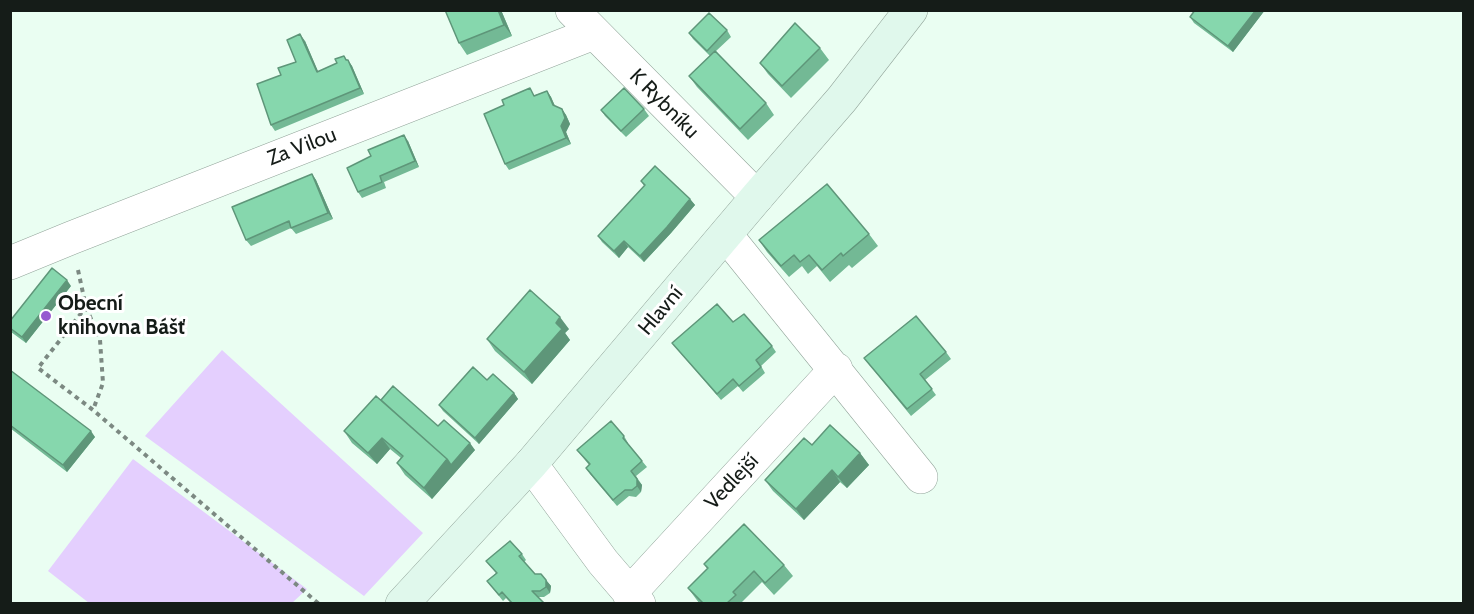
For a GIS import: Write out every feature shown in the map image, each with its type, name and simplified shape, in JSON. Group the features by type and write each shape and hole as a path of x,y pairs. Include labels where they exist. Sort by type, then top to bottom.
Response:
{"street":[{"name":"Hlavní","path":"402,603 531,464 842,99 911,10"},
{"name":"K Rybníku","path":"583,22 757,197"},
{"name":"Za Vilou","path":"10,263 583,22"},
{"path":"726,235 921,477"},
{"name":"Vedlejší","path":"531,464 603,562 634,599 836,369"}],"path":[{"path":"71,238 86,307 100,340 103,383 93,410"},
{"path":"86,307 38,368 93,410 319,603"}],"shaded area":[{"path":"222,350 423,533 364,596 145,436"},
{"path":"133,459 307,589 292,603 89,603 48,571"}],"building":[{"path":"445,10 498,10 504,25 459,43"},
{"path":"1195,10 1256,10 1228,46 1190,17"},
{"path":"709,13 727,30 707,51 689,33"},
{"path":"795,23 820,48 782,86 760,63"},
{"path":"300,34 317,72 337,63 335,59 344,56 360,88 271,125 257,84 281,75 278,68 296,62 287,40"},
{"path":"715,51 766,103 740,129 689,76"},
{"path":"530,88 534,96 547,91 553,105 562,109 565,118 561,126 566,138 505,164 484,114 504,105 502,100"},
{"path":"624,88 644,109 621,131 601,110"},
{"path":"404,135 415,161 380,176 382,182 358,192 347,168 371,156 368,150"},
{"path":"655,166 690,199 640,256 624,241 614,251 598,236 645,185 641,181"},
{"path":"312,174 328,213 291,228 289,221 246,240 232,207"},
{"path":"827,184 869,234 843,256 841,253 822,270 809,255 800,262 794,255 781,266 759,240"},
{"path":"52,268 67,280 22,337 10,328 10,321"},
{"path":"530,290 560,317 556,323 562,329 524,372 487,339"},
{"path":"717,304 733,322 744,314 772,346 756,360 761,367 739,386 733,379 717,394 672,343"},
{"path":"916,316 946,352 920,374 932,389 907,409 864,358"},
{"path":"473,367 487,380 493,374 514,393 475,438 439,405"},
{"path":"10,370 91,431 63,465 10,425"},
{"path":"393,386 438,426 444,420 470,443 451,465 381,400"},
{"path":"376,396 447,459 424,488 397,463 403,456 382,438 368,453 344,431"},
{"path":"611,421 642,461 631,471 637,479 637,486 632,490 625,490 613,500 586,468 590,464 577,450"},
{"path":"830,425 860,453 838,477 832,470 796,509 765,480 804,438 812,445"},
{"path":"744,524 784,565 765,583 754,571 733,592 736,595 727,603 703,603 688,588 708,568 704,564"},
{"path":"510,541 522,554 519,556 535,574 541,574 546,580 546,587 540,591 532,591 544,603 512,603 502,592 499,595 487,581 497,573 486,561"}],"place":[{"name":"Obecní knihovna Bášť","path":"46,316"}]}
